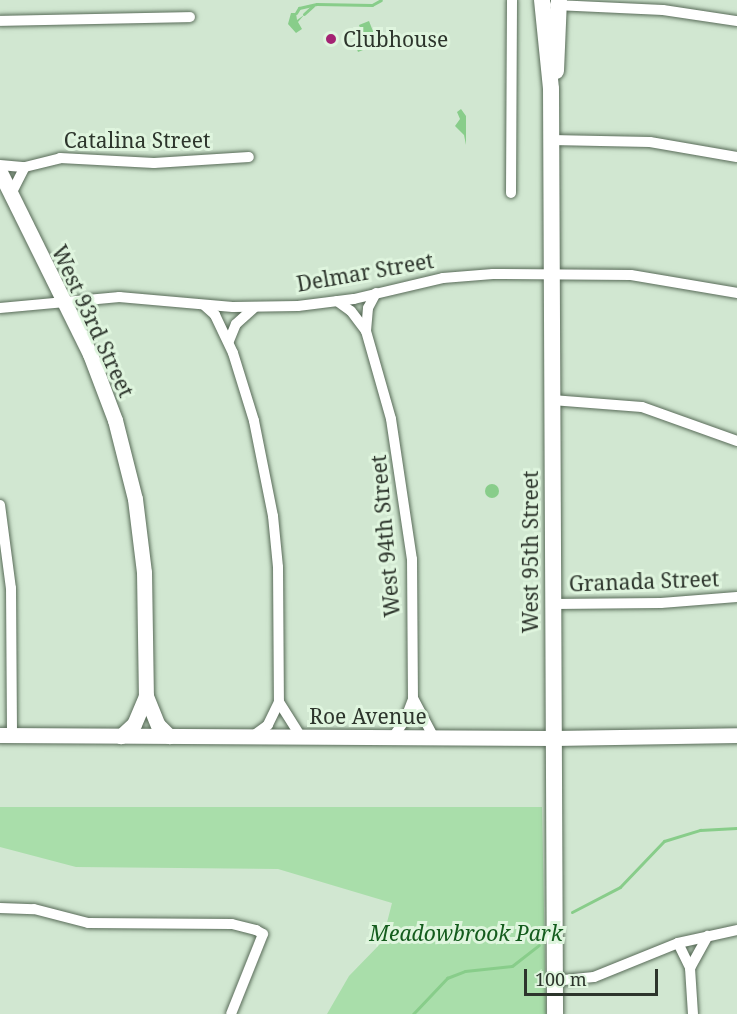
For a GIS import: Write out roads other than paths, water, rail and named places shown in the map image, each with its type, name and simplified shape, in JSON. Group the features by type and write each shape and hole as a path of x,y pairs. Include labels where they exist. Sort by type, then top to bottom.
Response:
{"main road":[{"name":"West 95th Street","path":"550,3 556,68 551,89 555,1014"},
{"name":"West 93rd Street","path":"0,172 104,388 135,500 144,572 146,696 134,724 121,736"},
{"path":"146,696 158,724 169,736"},
{"name":"Roe Avenue","path":"6,735 554,738 737,735"}],"street":[{"path":"511,193 512,0"},
{"path":"550,3 663,10 737,21"},
{"path":"0,21 190,17"},
{"path":"551,140 650,142 737,156"},
{"name":"Catalina Street","path":"0,165 25,167 60,158 154,163 249,157"},
{"path":"11,194 25,167"},
{"name":"Delmar Street","path":"0,308 63,300 120,297 254,308 337,301 466,275 551,274 663,278 737,293"},
{"name":"West 94th Street","path":"366,331 368,308 376,293"},
{"name":"West 94th Street","path":"337,301 351,310 366,331 391,419 407,513 413,698 433,736"},
{"path":"203,305 215,315 229,341 254,421 273,516 278,567 279,702 268,725 252,737"},
{"path":"229,341 236,324 254,308"},
{"path":"552,400 642,407 737,441"},
{"path":"0,505 5,588 6,735"},
{"name":"Granada Street","path":"553,604 661,603 737,597"},
{"path":"393,736 405,720 413,698"},
{"path":"279,702 301,737"},
{"path":"0,908 34,909 88,923 232,924 263,934 231,1014"},
{"path":"554,981 594,977 678,943 737,930"},
{"path":"690,968 708,936"},
{"path":"678,943 690,968 693,1014"}],"waterway":[{"path":"296,13 299,8 317,4 372,5 381,0"},
{"path":"304,14 313,6"},
{"path":"572,912 620,887 664,841 700,830 737,828"},
{"path":"413,1014 447,978 465,971 512,966 539,945"}],"place":[{"name":"Clubhouse","path":"331,39"}],"park label":[{"name":"Meadowbrook Park","path":"466,933"}]}
